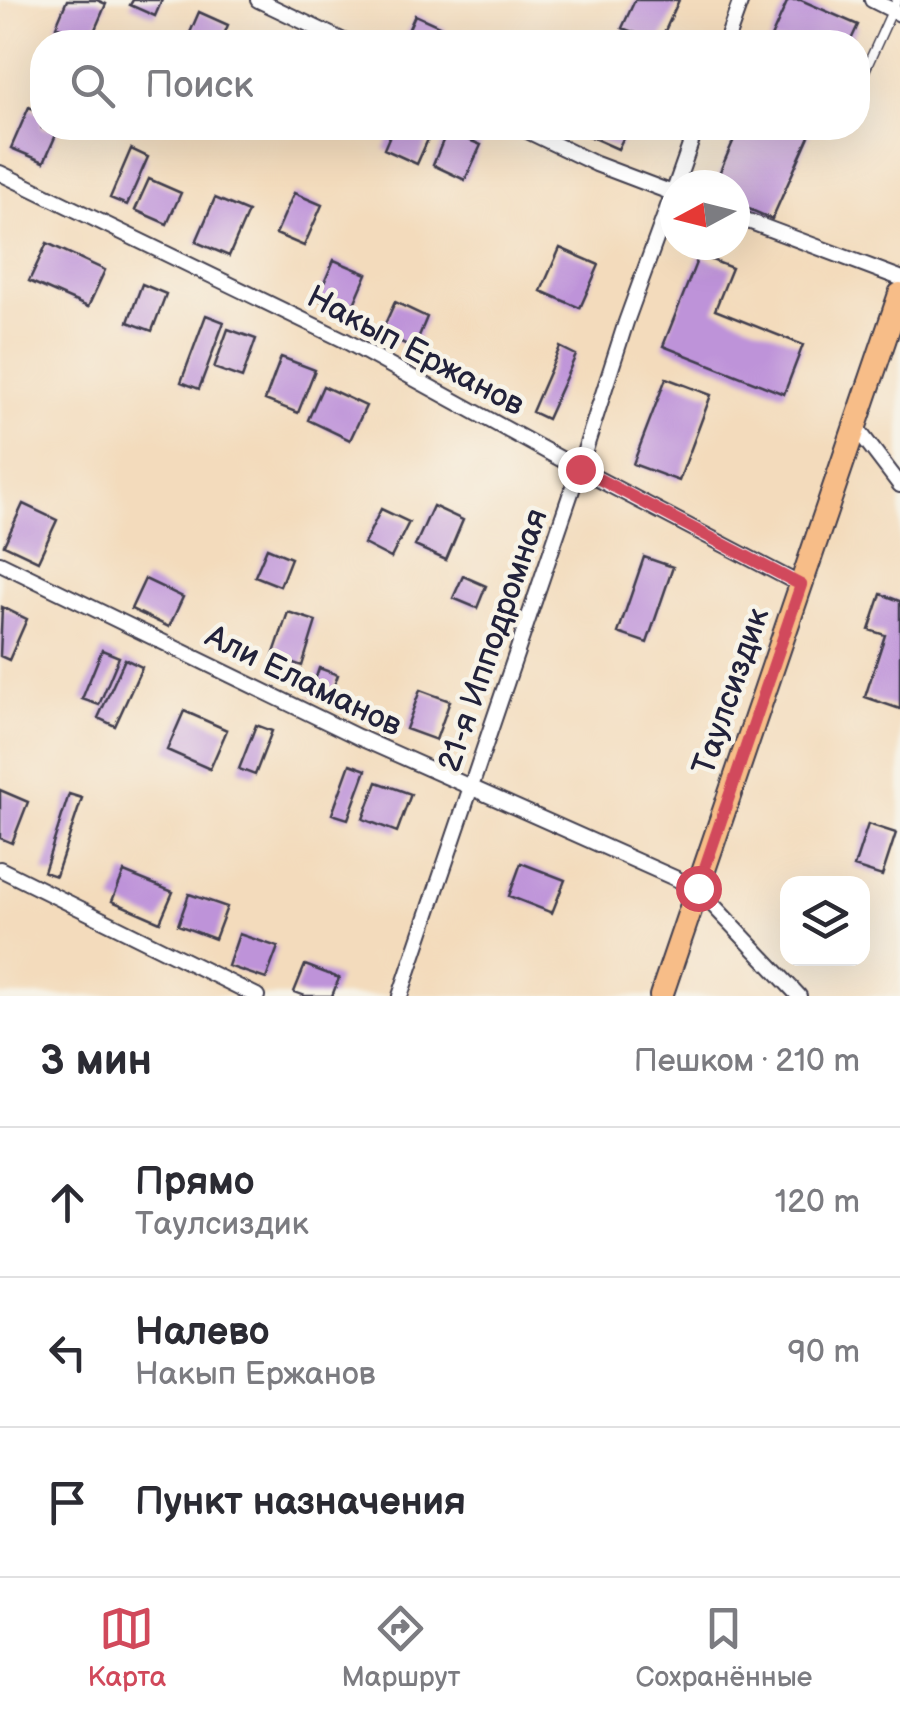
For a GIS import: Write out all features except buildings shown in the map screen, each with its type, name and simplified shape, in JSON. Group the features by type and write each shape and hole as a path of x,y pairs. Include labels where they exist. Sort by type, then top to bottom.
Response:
{"main road":[{"name":"Таулсиздик","path":"661,996 900,294"}],"street":[{"path":"258,0 321,30"},
{"path":"731,30 742,0"},
{"path":"872,0 896,8"},
{"path":"545,140 596,164 660,185"},
{"name":"21-я Ипподромная","path":"682,170 692,140"},
{"name":"Накып Ержанов","path":"0,173 344,340 801,585"},
{"path":"750,222 900,278"},
{"name":"21-я Ипподромная","path":"400,996 660,230"},
{"path":"855,426 900,485"},
{"name":"Али Еламанов","path":"0,563 340,729 698,888"},
{"path":"0,869 257,996"},
{"path":"698,888 799,996"}],"lane":[{"path":"870,61 896,8"}],"route":[{"path":"580,469 801,585 698,888"}]}
